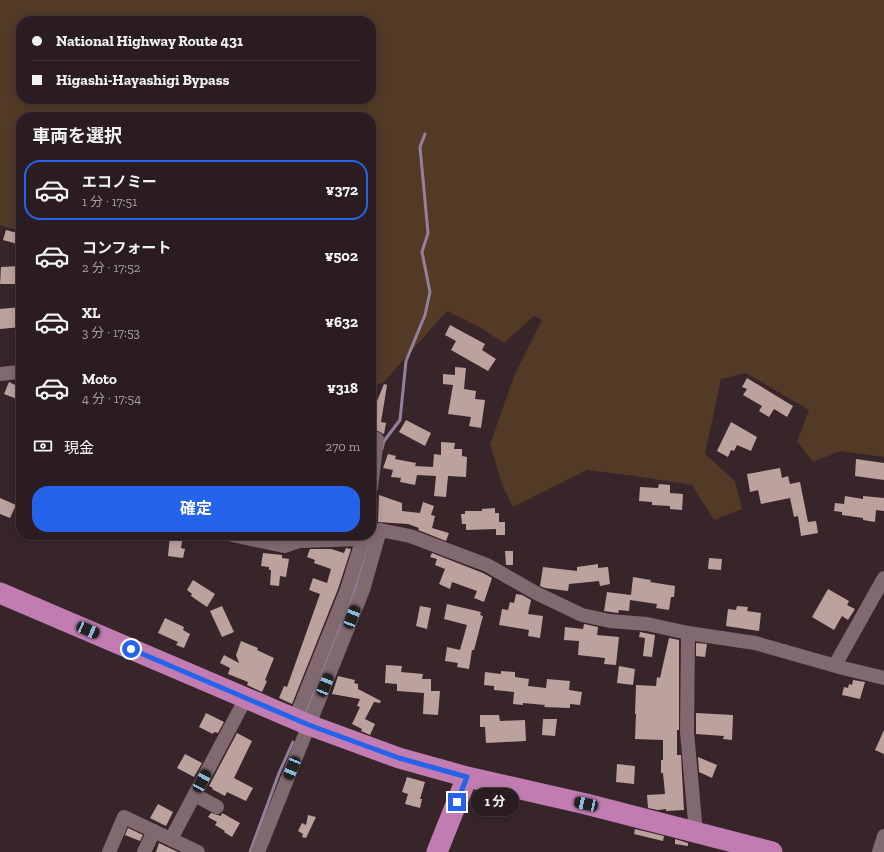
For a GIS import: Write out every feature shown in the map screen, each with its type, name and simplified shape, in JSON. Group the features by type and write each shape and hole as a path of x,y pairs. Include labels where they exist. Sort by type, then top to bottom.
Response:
{"highway":[{"path":"0,593 302,722 399,758 467,777 586,804 772,852"},
{"path":"437,852 467,777"}],"street":[{"path":"0,374 16,372"},
{"path":"376,447 377,439"},
{"path":"376,535 410,536 487,565 536,593 582,615 610,621 647,624 688,633 754,643 884,678"},
{"path":"256,540 284,546 299,541 311,540"},
{"path":"258,852 346,592 368,540"},
{"path":"302,722 362,590 369,540"},
{"path":"834,665 884,578"},
{"path":"688,633 687,732 695,822 693,831"},
{"path":"171,839 246,698"},
{"path":"195,795 218,807"},
{"path":"109,852 124,817 198,852"},
{"path":"144,852 154,831"},
{"path":"879,852 884,836"}],"shaded area":[{"path":"0,0 884,0 884,457 840,451 813,462 797,441 809,410 746,373 721,379 705,454 735,481 742,509 714,520 692,485 587,470 513,507 502,484 490,444 515,374 542,320 534,316 504,343 479,327 447,311 383,383 376,385 376,112 16,112 16,230 0,225"}],"building":[{"path":"6,230 16,233 16,244 3,240"},
{"path":"16,266 16,284 0,284 1,267"},
{"path":"16,307 16,327 0,329 0,309"},
{"path":"450,325 485,344 482,350 496,359 488,371 451,350 456,341 445,335"},
{"path":"455,367 466,368 464,389 476,391 475,399 485,400 481,428 469,426 471,417 448,414 453,385 443,384 443,374 455,375"},
{"path":"747,378 793,406 787,417 774,409 769,417 759,411 762,406 743,395 747,389 742,387"},
{"path":"9,382 16,386 16,399 4,394"},
{"path":"384,384 387,385 381,422 386,423 384,434 376,431 376,404"},
{"path":"406,420 431,433 425,446 399,432"},
{"path":"731,422 757,437 751,451 737,445 734,451 731,450 728,457 717,451"},
{"path":"441,442 455,443 454,449 462,449 462,456 467,457 466,477 448,476 446,497 434,496 436,476 417,475 415,485 400,482 401,478 391,477 393,470 383,468 388,454 396,456 395,459 416,463 415,466 433,467 434,454 441,455"},
{"path":"856,459 884,463 884,480 855,476"},
{"path":"780,468 782,478 788,476 790,484 800,482 808,522 816,521 818,533 801,536 798,516 794,517 790,498 761,504 758,490 750,492 747,474"},
{"path":"659,484 670,485 670,493 683,494 682,510 670,509 670,506 652,505 652,502 639,501 640,487 658,488"},
{"path":"379,495 402,503 402,511 420,513 423,502 434,506 431,515 435,516 432,528 449,533 446,541 418,530 419,528 408,524 378,522"},
{"path":"845,496 863,499 863,496 884,498 884,511 876,510 875,522 863,520 863,518 842,515 842,512 834,511 835,503 844,504"},
{"path":"0,498 16,505 10,518 0,514"},
{"path":"495,508 495,513 499,513 499,522 505,522 505,535 496,535 496,529 466,530 466,524 462,524 461,514 465,514 465,511 482,511 482,509"},
{"path":"170,540 182,540 181,548 185,549 183,558 168,556"},
{"path":"346,548 351,549 338,589 292,704 279,698 284,686 287,687 320,594 309,590 313,578 327,583 331,569 314,563 315,560 307,557 310,549 331,549 344,553"},
{"path":"505,551 513,551 513,565 506,565"},
{"path":"263,553 282,555 282,558 289,559 286,577 280,576 279,586 270,585 271,570 269,570 269,567 261,566"},
{"path":"432,553 492,578 484,602 474,598 477,591 452,582 450,589 439,584 445,569 435,565 437,559 430,557"},
{"path":"709,558 722,559 721,570 708,569"},
{"path":"598,564 598,568 608,567 610,584 600,586 599,581 569,584 568,591 540,586 543,567 577,571 577,567"},
{"path":"633,577 651,580 650,582 675,586 674,597 671,597 669,610 656,608 657,604 630,600 629,611 619,610 618,613 604,611 607,592 631,595"},
{"path":"193,580 215,594 207,607 191,596 192,594 187,590"},
{"path":"828,589 849,601 847,605 855,609 848,620 842,616 834,630 812,617"},
{"path":"516,594 522,595 531,600 528,614 543,616 540,638 528,636 529,630 499,625 502,609 508,610 510,602 514,603"},
{"path":"447,604 481,612 480,615 483,616 474,650 472,650 469,669 457,667 458,663 445,661 447,647 460,650 467,625 444,619"},
{"path":"222,606 234,632 222,637 210,611"},
{"path":"420,606 431,608 427,629 416,626"},
{"path":"737,606 748,607 747,611 761,613 759,631 726,626 728,609 736,610"},
{"path":"165,618 184,627 183,630 190,634 184,648 176,645 178,642 158,633"},
{"path":"584,624 598,627 597,635 619,637 616,665 604,664 605,658 578,655 579,641 564,640 565,627 583,629"},
{"path":"640,632 655,635 652,657 643,656 645,638 639,637"},
{"path":"669,638 679,640 679,730 677,730 677,755 681,755 684,810 666,811 666,809 658,810 648,808 647,795 665,794 663,773 661,773 661,760 663,760 663,740 635,739 635,714 636,685 656,686 657,677 660,678"},
{"path":"241,641 258,648 257,650 274,658 262,692 247,685 248,682 228,674 230,668 220,663 224,655 239,663 236,655"},
{"path":"696,643 707,644 705,657 696,656"},
{"path":"386,665 402,666 401,672 423,674 422,679 431,679 431,691 440,691 438,715 423,714 424,693 397,691 397,684 385,683"},
{"path":"619,666 635,669 633,685 617,683"},
{"path":"501,671 515,672 515,677 529,679 528,686 546,688 547,679 570,681 569,690 582,692 580,705 570,704 570,708 544,707 545,705 523,703 523,705 513,704 514,692 494,690 494,686 484,685 485,672 501,674"},
{"path":"338,676 355,680 354,683 358,684 358,689 381,701 380,703 374,702 365,719 375,724 370,735 361,731 362,729 352,724 360,707 357,706 360,699 332,694"},
{"path":"853,680 865,682 860,699 842,695 844,687 848,688 849,684 852,685"},
{"path":"206,713 224,722 218,733 214,732 213,734 199,727"},
{"path":"696,713 733,715 732,740 723,739 724,736 696,734"},
{"path":"480,715 499,715 500,721 525,720 526,741 486,743 485,727 480,727"},
{"path":"543,719 557,719 555,736 542,735"},
{"path":"884,730 884,754 875,750"},
{"path":"237,733 252,741 234,778 253,788 246,801 227,792 225,796 209,786"},
{"path":"185,754 202,763 194,777 177,768"},
{"path":"698,757 717,765 712,778 699,772"},
{"path":"617,764 635,766 634,784 616,782"},
{"path":"407,777 425,782 420,799 422,799 420,808 405,804 408,794 402,792"},
{"path":"158,804 173,812 166,826 150,818"},
{"path":"211,813 221,816 222,813 240,823 232,837 215,825 217,822 208,817"},
{"path":"308,815 316,817 306,838 302,837 303,834 298,831 302,823 306,825"},
{"path":"128,828 143,835 140,841 125,835"},
{"path":"635,829 664,836 663,841 634,834"},
{"path":"675,839 688,843 688,846 675,844"},
{"path":"159,843 178,852 156,852"}],"waterway":[{"path":"382,449 384,441 400,420 406,361 425,315 430,292 422,252 428,233 420,147 425,134"},
{"path":"306,711 355,589 368,543"},
{"path":"250,852 279,773 293,742"}],"route":[{"path":"131,649 309,725 399,758 467,777 457,802"}]}
